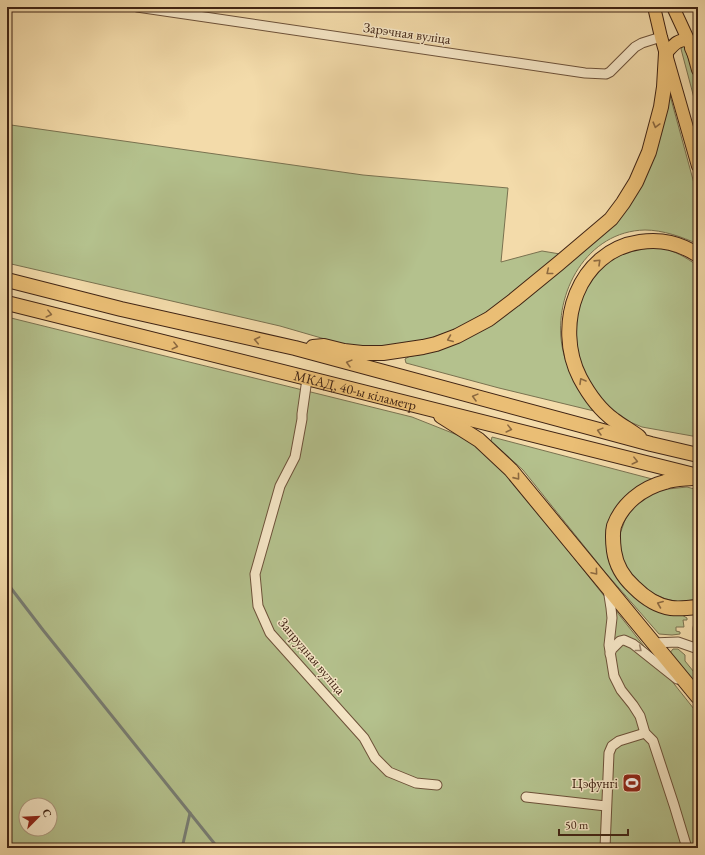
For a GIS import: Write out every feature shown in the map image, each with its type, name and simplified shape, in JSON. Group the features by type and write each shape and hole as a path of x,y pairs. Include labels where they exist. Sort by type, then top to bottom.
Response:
{"highway":[{"path":"295,348 324,346 344,351 383,353 423,348 447,340 476,326 489,319 514,300 610,219 623,203 636,182 649,152 661,107 666,53"},
{"path":"651,444 613,420 590,394 580,377 573,359 570,343 569,324 575,296 590,271 600,260 610,252 623,246 649,241 663,241 676,244 698,255"},
{"name":"МКАД, 40-ы кіламетр","path":"11,281 121,309 295,348 651,444 698,455"},
{"name":"МКАД, 40-ы кіламетр","path":"9,304 698,477"},
{"path":"431,410 479,440 511,470 695,694"},
{"path":"698,477 666,482 653,486 640,493 629,502 620,514 614,528 613,542 614,554 619,570 629,583 641,594 658,604 671,608 698,607"}],"main road":[{"path":"654,7 661,37 698,166"},
{"path":"673,7 693,50 698,70"},
{"path":"666,53 680,40 693,50"}],"street":[{"name":"Зарэчная вуліца","path":"137,7 585,74 606,74 610,72 635,47 642,43 661,37"},
{"name":"Запрудная вуліца","path":"307,379 295,457 280,486 255,574 258,606 270,633 364,738 375,758 389,772 416,783 437,785"},
{"path":"608,587 612,613 609,645 614,676 621,690 640,716 645,733 653,741 687,848"},
{"path":"652,643 678,642 698,649 698,628"},
{"path":"610,654 612,649 620,641 624,640 633,644 695,694"},
{"path":"605,848 609,752 612,746 619,741 645,733"},
{"path":"526,798 606,806"}],"green space":[{"path":"684,46 688,49 698,84 698,113 681,49"},
{"path":"668,88 698,198 698,244 679,236 659,231 645,230 624,233 606,241 591,253 578,268 569,286 563,306 561,326 562,346 570,372 594,411 499,388 406,363 405,359 410,356 419,355 438,349 617,218"},
{"path":"7,125 363,175 508,188 501,262 542,251 560,254 490,310 457,329 419,342 382,350 342,344 280,326 7,263"},
{"path":"660,247 680,255 698,266 698,437 642,427 623,419 600,400 574,354 580,289 613,254 628,248"},
{"path":"7,317 412,417 465,438 500,465 698,714 698,848 7,848"},
{"path":"492,437 656,480 619,507 619,578 687,618 687,620 683,620 684,627 676,627 676,631 680,632 680,634 659,634 605,572 523,470 491,441"},
{"path":"687,487 698,490 698,599 680,602 666,599 651,593 639,585 624,564 620,549 620,534 625,520 634,506 648,496 659,490"},
{"path":"673,649 678,649 685,655 685,661 698,677 698,689 669,654"}],"waterway":[{"path":"7,583 218,848"},
{"path":"182,848 190,813"}],"place":[{"name":"Цэфунгі","path":"632,783"}]}
